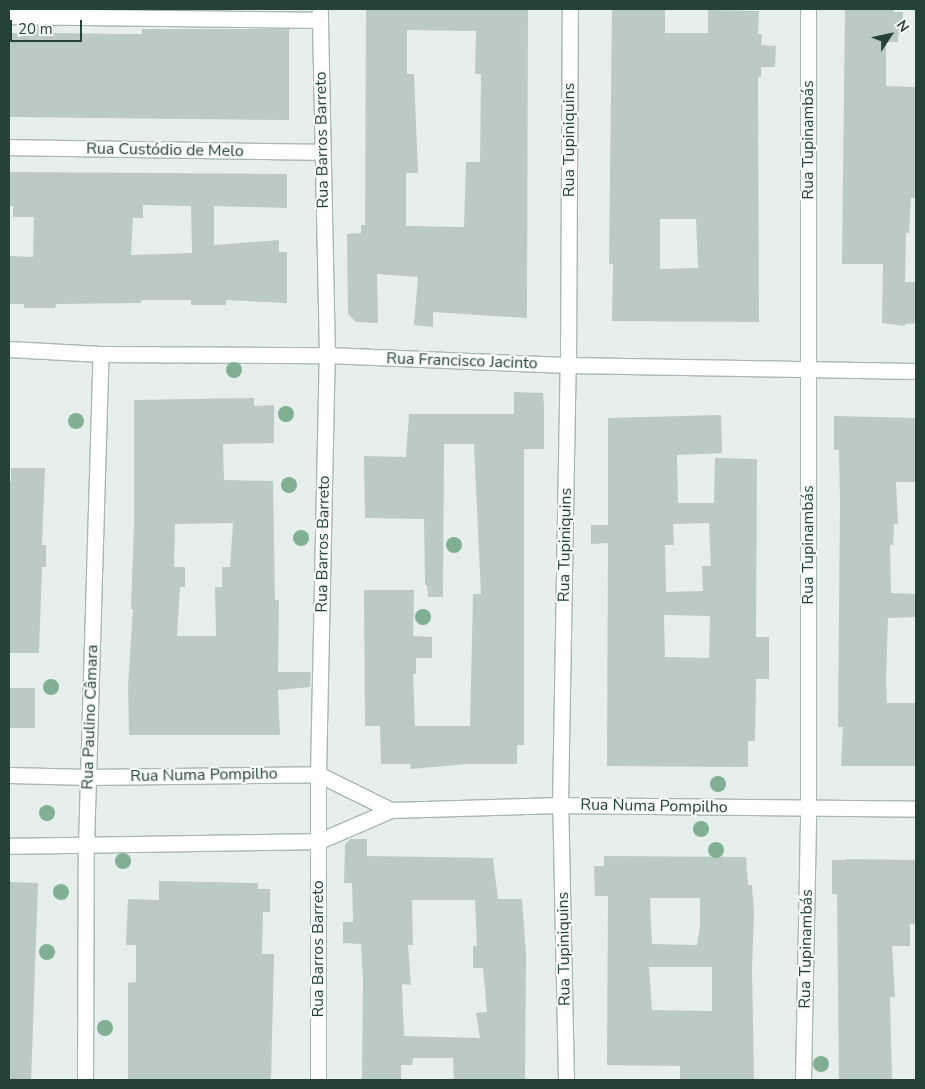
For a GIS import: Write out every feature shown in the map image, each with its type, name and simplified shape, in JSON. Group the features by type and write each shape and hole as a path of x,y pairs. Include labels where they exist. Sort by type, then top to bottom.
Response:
{"street":[{"name":"Rua Tupiniquins","path":"566,1080 560,805 568,365 570,9"},
{"name":"Rua Tupinambás","path":"803,1080 808,809 808,9"},
{"path":"9,16 320,14"},
{"name":"Rua Barros Barreto","path":"318,1080 318,774 327,355 320,14"},
{"name":"Rua Custódio de Melo","path":"9,147 322,152"},
{"name":"Rua Francisco Jacinto","path":"9,349 101,354 327,355 568,365 916,371"},
{"name":"Rua Paulino Câmara","path":"86,1080 86,846 101,354"},
{"name":"Rua Numa Pompilho","path":"9,775 88,777 318,774 391,810"},
{"name":"Rua Numa Pompilho","path":"9,846 319,841 391,810 560,805 916,809"}],"building":[{"path":"366,9 528,9 527,318 433,312 433,327 414,325 418,277 377,274 378,323 356,322 348,314 347,234 361,233 361,225 365,225","holes":["407,30 476,31 475,74 481,74 480,162 466,162 464,227 406,226 406,173 418,173 414,74 407,74"]},
{"path":"612,9 665,9 665,33 708,33 708,10 759,11 758,34 762,34 761,45 776,46 775,67 761,67 761,77 758,77 759,322 612,321 613,264 609,264","holes":["660,219 696,219 698,268 660,269"]},
{"path":"845,9 894,9 894,12 903,12 902,35 898,34 898,42 886,42 886,86 916,87 916,198 911,198 909,233 906,233 905,282 916,282 916,323 905,324 905,326 882,323 883,264 842,264"},
{"path":"32,26 54,27 54,33 120,34 142,34 142,29 289,29 289,120 9,117 9,33 33,33"},
{"path":"9,172 287,174 287,208 214,206 214,245 279,240 279,252 287,252 287,303 226,300 226,305 191,305 191,300 141,300 141,303 56,304 55,308 24,308 24,304 9,304 9,256 33,257 34,217 13,217 13,206 9,206","holes":["143,205 191,206 192,253 131,255 133,218 143,218"]},
{"path":"514,392 543,393 544,407 544,449 524,449 524,745 517,745 517,764 467,764 411,769 410,764 381,764 380,726 365,726 364,590 414,590 413,636 432,637 432,658 416,658 416,674 413,674 415,726 470,726 473,594 481,594 474,444 444,444 443,597 428,597 427,585 425,585 424,519 365,518 364,456 406,457 409,414 514,414"},
{"path":"254,398 254,406 274,405 274,443 223,444 224,480 273,481 275,600 279,600 278,672 311,672 310,687 278,690 280,735 129,735 128,686 133,609 131,609 134,524 134,400","holes":["233,523 230,567 222,567 222,587 215,587 216,636 177,636 180,587 185,587 185,567 174,567 175,524"]},
{"path":"721,415 722,453 677,455 678,503 714,503 715,458 757,459 756,637 769,637 769,679 756,679 755,741 748,741 748,767 607,766 608,543 591,544 591,525 608,525 608,418","holes":["709,523 711,566 702,566 703,591 666,592 665,545 674,545 673,524","664,615 710,616 709,658 665,657"]},
{"path":"834,416 916,418 916,482 896,482 898,524 894,524 893,545 890,545 891,593 916,594 916,617 888,618 886,681 887,703 916,703 916,766 841,766 843,727 838,727 839,450 834,450"},
{"path":"11,468 45,468 42,545 46,545 46,567 42,567 39,653 9,653 9,482 11,482"},
{"path":"9,688 35,688 35,728 9,728"},
{"path":"351,839 367,839 367,856 493,858 498,899 522,899 526,954 525,1080 454,1080 453,1058 413,1058 412,1065 401,1065 401,1080 362,1080 363,981 361,944 343,943 343,922 353,922 352,883 344,883 345,844","holes":["412,900 475,900 477,946 473,946 473,968 483,968 487,1012 476,1013 480,1038 404,1036 402,984 411,985 408,945 413,945"]},
{"path":"604,856 746,857 748,885 752,885 754,913 752,968 754,1080 680,1080 680,1066 607,1065 608,896 595,896 594,866 604,866","holes":["650,898 700,898 700,927 697,945 652,944","649,967 712,967 712,1011 652,1010"]},
{"path":"832,860 916,860 916,924 910,924 910,946 892,946 895,997 890,997 892,1080 839,1080 837,894 832,894"},
{"path":"159,881 258,883 258,889 270,889 270,912 263,912 262,954 274,954 271,1080 128,1080 128,983 136,982 136,945 126,945 128,899 159,900"},
{"path":"9,882 38,883 31,1080 9,1080"}]}
